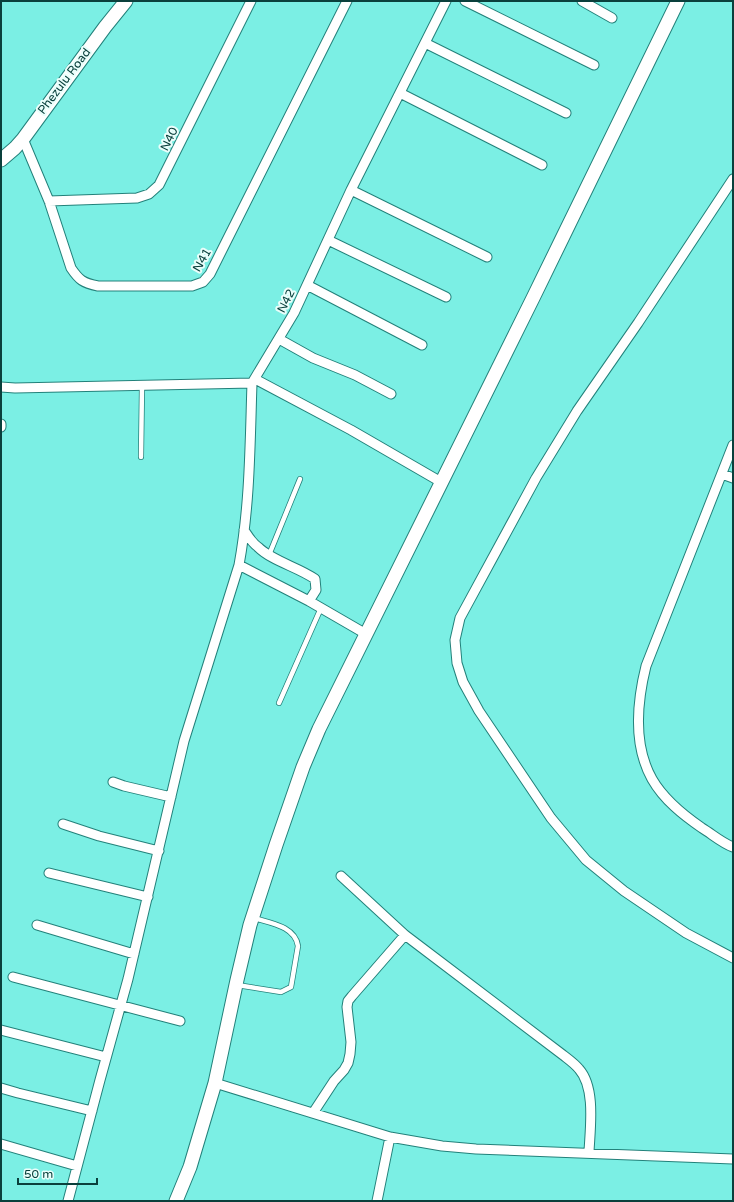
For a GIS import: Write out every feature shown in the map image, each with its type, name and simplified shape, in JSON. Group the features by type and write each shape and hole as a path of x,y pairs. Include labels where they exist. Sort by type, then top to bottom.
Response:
{"street":[{"name":"Phezulu Road","path":"1,160 23,139 105,27 126,1"},
{"name":"N40","path":"49,201 137,198 149,194 159,184 168,169 251,1"},
{"name":"N41","path":"23,139 49,201 71,268 77,277 85,283 98,286 192,286 203,282 210,274 347,1"},
{"name":"N42","path":"254,381 294,313 352,190 446,1"},
{"path":"465,1 594,65"},
{"path":"582,1 612,18"},
{"path":"176,1201 190,1167 215,1083 236,985 253,918 303,767 319,729 678,1"},
{"path":"425,43 566,113"},
{"path":"400,93 542,165"},
{"path":"733,180 638,323 577,411 536,478 460,618 455,640 457,663 463,682 479,711 551,818 586,860 624,891 686,933 733,958"},
{"path":"352,190 487,257"},
{"path":"328,240 446,297"},
{"path":"307,285 422,344"},
{"path":"279,339 313,358 355,375 391,394"},
{"path":"1,387 142,385 254,381 351,430 441,482"},
{"path":"68,1201 121,1006 184,741 239,565 247,505 254,381"},
{"path":"733,444 646,666 640,694 638,722 639,738 644,758 652,779 685,816 733,847"},
{"path":"722,474 733,478"},
{"path":"244,530 258,548 315,579 316,590 309,602"},
{"path":"239,565 366,634"},
{"path":"113,782 171,797"},
{"path":"63,824 99,836 159,850"},
{"path":"49,874 148,897"},
{"path":"341,876 406,935 580,1069 587,1082 590,1097 591,1115 589,1152"},
{"path":"37,925 134,954"},
{"path":"313,1113 348,1063 351,1042 347,1007 348,1001 406,935"},
{"path":"13,977 180,1021"},
{"path":"1,1030 106,1058"},
{"path":"215,1083 390,1136 442,1146 733,1159"},
{"path":"1,1088 92,1111"},
{"path":"377,1201 390,1136"},
{"path":"1,1144 77,1166"}],"lane":[{"path":"141,456 142,385"},
{"path":"269,555 300,480"},
{"path":"279,703 320,608"},
{"path":"236,985 281,992 291,987 298,946 297,941 293,934 287,929 253,918"}]}
